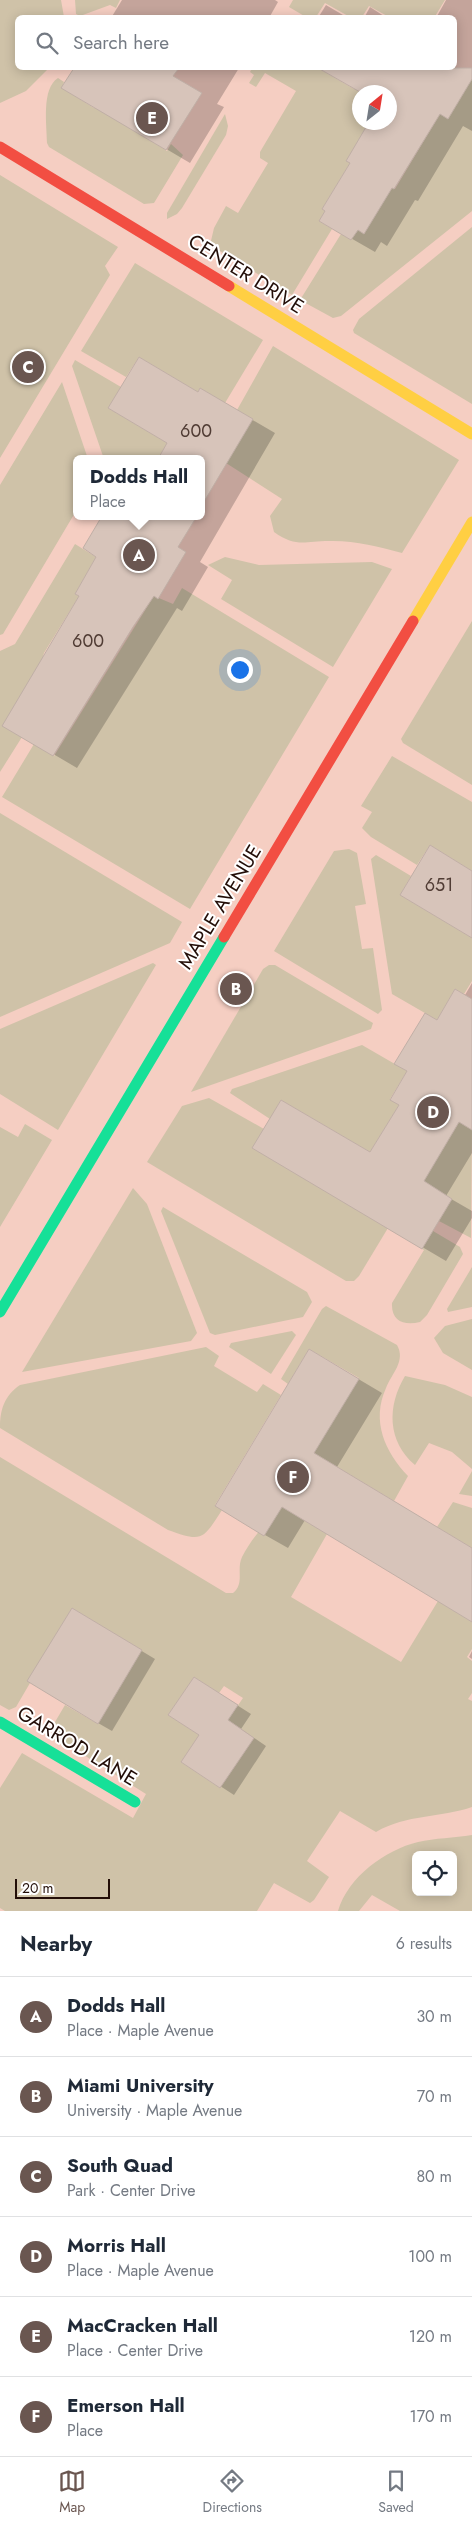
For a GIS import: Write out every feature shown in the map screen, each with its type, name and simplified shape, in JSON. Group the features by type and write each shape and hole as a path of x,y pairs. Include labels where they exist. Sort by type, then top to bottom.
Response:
{"street":[{"name":"CENTER DRIVE","path":"0,147 472,434"},
{"name":"MAPLE AVENUE","path":"0,1312 472,522"},
{"name":"GARROD LANE","path":"0,1722 134,1802"}],"shaded area":[{"path":"0,0 472,0 472,1911 0,1911"},
{"path":"0,0 61,0 64,15 15,15 15,70 47,70 26,91 0,103"},
{"path":"75,0 120,0 116,8 110,5 83,15 76,14"},
{"path":"293,0 445,0 436,15 385,15 369,6 363,15 346,15 325,3 317,15 303,15 289,7"},
{"path":"251,70 321,70 352,88 352,130 366,130 350,163 322,209 325,211 319,221 332,229 292,295 210,245 214,228 226,206 238,213 268,163 260,158 260,152 296,91 265,73 256,87 249,83 254,75 250,72"},
{"path":"366,70 391,85 357,85"},
{"path":"58,78 64,82 62,88 94,108 97,106 167,151 171,144 183,155 154,203 144,204 49,147 46,127 47,99 49,90"},
{"path":"472,79 472,211 341,316 333,318 300,300 341,234 351,240 358,230 364,234 392,188 395,189 440,114 448,119"},
{"path":"225,114 228,126 226,135 182,208 177,214 167,219 167,213"},
{"path":"0,175 118,247 105,266 110,275 0,458"},
{"path":"472,227 472,404 354,333 353,330 359,319"},
{"path":"135,263 263,340 225,403 200,388 198,392 139,357 126,377 81,351"},
{"path":"273,346 459,460 402,553 351,542 296,542 282,537 274,532 270,516 282,499 226,463 253,419 237,410"},
{"path":"75,360 121,387 108,408 167,443 160,455 103,455 72,366"},
{"path":"62,382 87,455 73,455 73,516 3,634 0,635 0,485"},
{"path":"75,544 96,557 75,594 79,596 44,653 22,737 0,772 0,651 15,644"},
{"path":"225,557 259,565 372,562 392,569 333,667 221,599 232,580 208,565"},
{"path":"182,588 329,677 190,909 2,797 34,744 54,756 154,596 173,604"},
{"path":"472,621 472,785 403,743 401,739"},
{"path":"392,756 472,802 472,871 430,845 417,865 371,837 362,828 372,812 361,806"},
{"path":"0,813 182,922 170,943 0,1017"},
{"path":"349,849 357,853 366,904 355,906 362,949 373,948 382,1010 378,1014 274,951 334,851"},
{"path":"376,855 411,876 400,895 472,938 472,981 464,994 455,989 437,1020 392,994 371,859"},
{"path":"153,963 156,965 58,1130 0,1094 0,1029"},
{"path":"269,965 275,965 373,1023 371,1029 191,1092 263,969"},
{"path":"362,1045 407,1071 390,1099 399,1105 370,1152 281,1100 270,1119 230,1093 232,1089"},
{"path":"209,1098 264,1129 388,1228 359,1276 354,1281 346,1281 147,1162 182,1106"},
{"path":"459,1122 472,1130 471,1238 439,1221 452,1199 424,1181"},
{"path":"25,1124 52,1140 0,1227 0,1127 18,1137"},
{"path":"133,1188 147,1204 197,1333 191,1341 22,1372"},
{"path":"163,1207 307,1292 312,1302 303,1317 215,1335 210,1333 161,1211"},
{"path":"433,1231 460,1247 463,1254 427,1315 420,1322 409,1323 400,1321 394,1314 392,1303 424,1250 422,1249"},
{"path":"472,1267 472,1307 448,1312 447,1309"},
{"path":"326,1306 397,1345 400,1356 399,1362 386,1388 380,1412 380,1424 387,1446 408,1476 394,1501 314,1453 359,1378 309,1349 288,1384 281,1379 322,1309"},
{"path":"472,1319 472,1370 443,1353 434,1338 445,1326"},
{"path":"292,1331 296,1335 271,1374 229,1347 231,1343"},
{"path":"206,1347 219,1356 214,1366 257,1392 263,1384 281,1395 215,1505 222,1510 201,1536 189,1536 168,1530 0,1428 4,1404 10,1394 20,1385"},
{"path":"405,1376 445,1385 472,1397 472,1469 452,1452 429,1443 415,1465 406,1456 399,1445 393,1423 395,1399"},
{"path":"0,1457 226,1593 233,1593 239,1585 240,1562 250,1543 282,1507 327,1534 291,1597 401,1662 438,1601 472,1622 472,1649 467,1657 472,1661 472,1693 468,1699 472,1701 472,1807 400,1822 376,1832 340,1811 307,1861 329,1877 310,1903 274,1883 257,1911 5,1911 0,1908 0,1788 22,1753 133,1818 146,1794 52,1735 55,1722 65,1705 98,1724 142,1650 72,1608 28,1681 30,1683 16,1707 9,1710 0,1705","holes":["194,1677 219,1693 224,1686 243,1698 228,1720 254,1738 220,1788 181,1762 199,1735 168,1715"]},
{"path":"472,1471 472,1496 459,1494"},
{"path":"453,1502 472,1508 472,1548 437,1527"},
{"path":"472,1835 472,1911 400,1911 372,1895 359,1911 338,1911 350,1887 369,1867 393,1851 418,1842"}],"building":[{"path":"457,68 472,68 472,79 448,119 440,114 364,234 358,230 351,240 319,221 325,211 322,209 350,163 346,161 364,130 397,130 397,85 352,85 352,87 322,70 457,70"},
{"path":"73,70 178,70 173,76 202,93 166,150 61,88"},
{"path":"139,357 198,392 200,388 253,419 205,500 205,455 160,455 167,443 108,408"},
{"path":"100,520 195,520 178,547 186,552 158,599 154,596 133,627 53,756 2,726 79,596 75,594 96,557 83,548"},
{"path":"430,845 472,871 472,938 400,895"},
{"path":"455,989 472,999 472,1130 459,1122 424,1181 452,1199 422,1249 252,1148 281,1100 370,1152 399,1105 390,1100 407,1071 394,1064 425,1013 437,1020"},
{"path":"309,1349 359,1379 314,1453 472,1548 472,1622 282,1507 264,1536 215,1506"},
{"path":"72,1608 142,1650 98,1724 27,1681"},
{"path":"194,1677 238,1705 228,1720 254,1738 220,1788 181,1762 199,1735 168,1715"}],"traffic: fast":[{"path":"0,1312 224,937"},
{"path":"0,1722 135,1802"}],"traffic: slow":[{"path":"229,286 472,434"},
{"path":"413,621 472,522"}],"traffic: jam":[{"path":"0,147 229,286"},
{"path":"224,937 413,621"}],"place":[{"name":"MacCracken Hall","path":"152,118"},
{"name":"South Quad","path":"28,367"},
{"name":"Dodds Hall","path":"139,555"},
{"name":"Miami University","path":"236,989"},
{"name":"Morris Hall","path":"433,1112"},
{"name":"Emerson Hall","path":"293,1477"}]}
